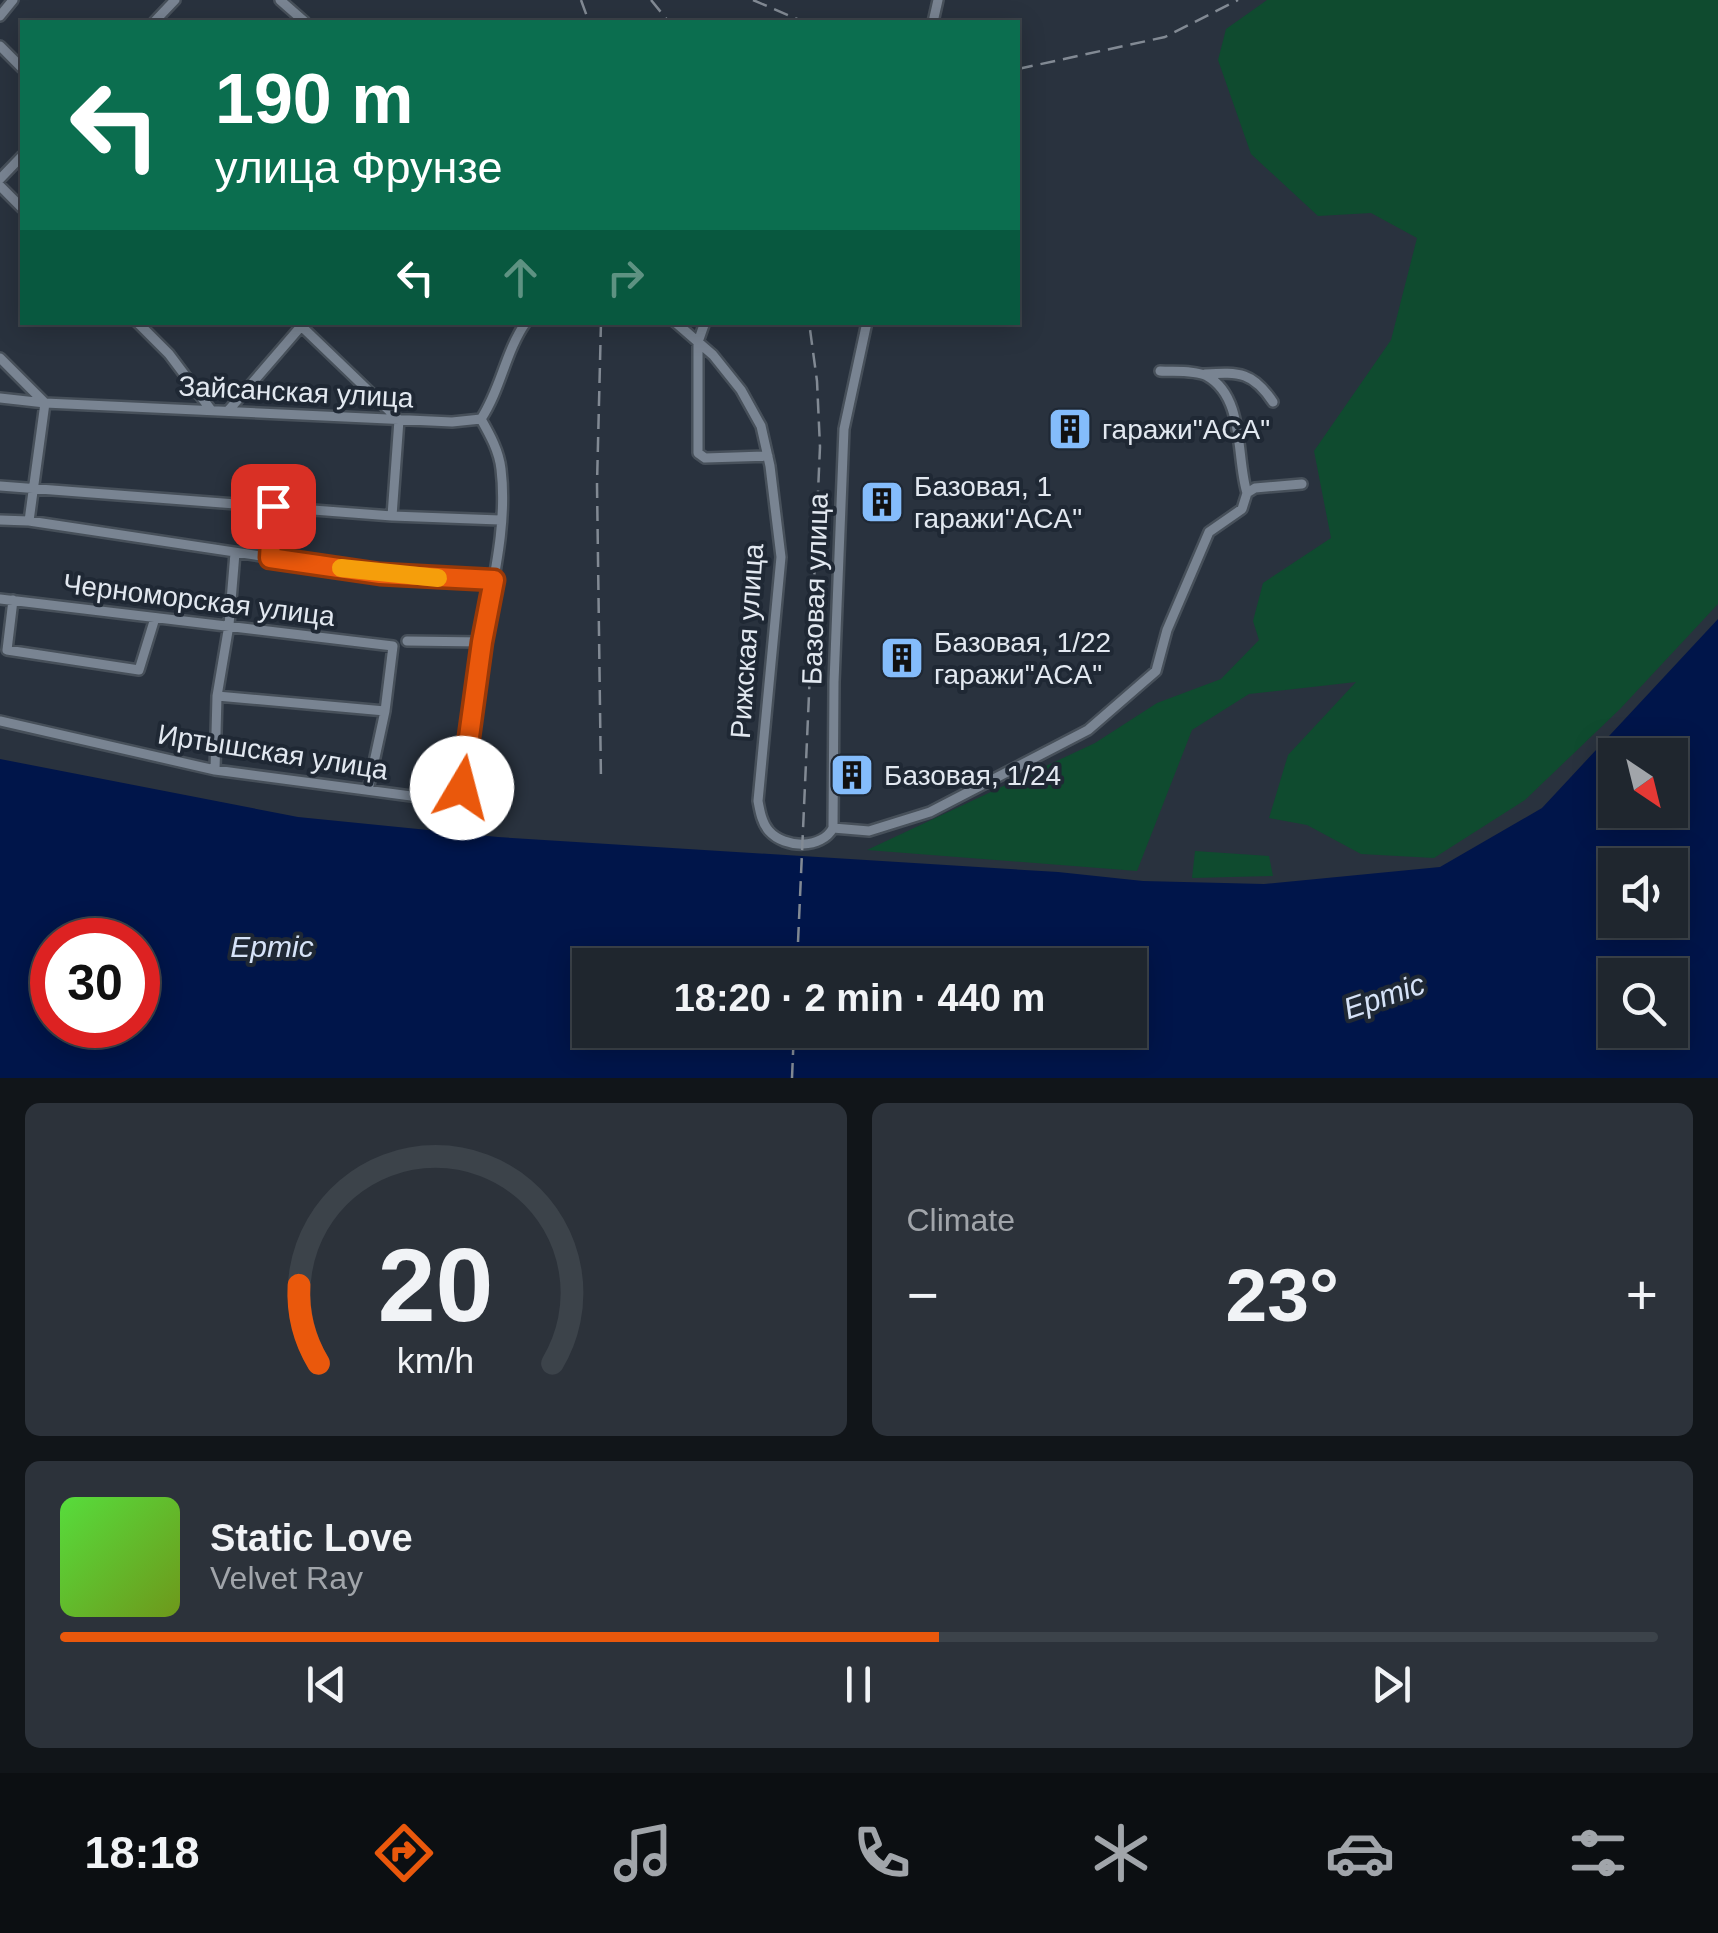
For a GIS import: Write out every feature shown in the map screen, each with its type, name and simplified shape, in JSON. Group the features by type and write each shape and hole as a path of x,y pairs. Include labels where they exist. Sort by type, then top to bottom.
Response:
{"street":[{"path":"0,16 13,0"},
{"path":"156,20 175,0"},
{"path":"280,0 303,20"},
{"path":"0,46 20,66"},
{"path":"20,158 0,182 20,206"},
{"path":"140,325 169,354 212,410"},
{"path":"228,410 300,325"},
{"path":"302,325 399,420 392,516"},
{"path":"482,420 524,325"},
{"name":"Рижская улица","path":"678,325 740,390 761,426 768,456 781,557 758,801 766,828 786,842 808,843 829,836 833,828"},
{"path":"704,325 698,342 698,453 704,458 768,456"},
{"name":"Базовая улица","path":"833,828 834,682 844,429 866,325"},
{"path":"0,358 46,404 29,520"},
{"path":"1160,370 1242,375 1259,381 1272,402"},
{"path":"833,828 870,831 930,812 1088,730 1156,671 1166,630 1209,532 1242,508 1247,493 1229,400 1205,374"},
{"name":"Зайсанская улица","path":"0,398 46,404 452,422 482,420"},
{"name":"Иртышская улица","path":"0,721 216,770 449,800 462,788 500,520 502,471 482,420"},
{"path":"1247,493 1254,488 1302,484"},
{"path":"0,486 392,516 500,520"},
{"path":"270,558 273,506"},
{"path":"0,520 29,520 380,574 494,580"},
{"path":"216,770 217,696 235,554"},
{"name":"Черноморская улица","path":"0,599 394,646 385,711"},
{"path":"13,600 7,650 139,670 155,618"},
{"path":"407,641 482,642"},
{"path":"217,696 385,711 368,790"}],"green space":[{"path":"1267,0 1718,0 1718,604 1620,709 1525,800 1434,858 1361,854 1307,825 1269,818 1288,755 1356,682 1249,694 1192,730 1137,871 867,850 1095,743 1157,703 1221,679 1259,640 1253,621 1263,583 1331,538 1314,451 1391,340 1417,238 1371,213 1318,216 1251,154 1218,60 1226,29"},
{"path":"1195,851 1269,856 1273,876 1192,878"}],"water":[{"name":"Ертіс","path":"1718,619 1718,1078 0,1078 0,759 298,817 498,837 1058,872 1143,881 1264,884 1440,867 1542,808 1598,748 1598,828 1688,828 1688,738 1607,738"}],"railway":[{"path":"581,0 588,20"},
{"path":"651,0 667,20"},
{"path":"753,0 799,20"},
{"path":"1020,69 1165,37 1238,0"},
{"path":"601,325 597,484 601,782"},
{"path":"798,948 820,447 809,325"},
{"path":"792,1078 793,1048"}],"slow traffic":[{"path":"341,568 438,578"}],"place":[{"name":"гаражи\"ACА\"","path":"1070,429"},
{"name":"Базовая, 1 гаражи\"ACА\"","path":"882,502"},
{"name":"Базовая, 1/22 гаражи\"ACА\"","path":"902,658"},
{"name":"Базовая, 1/24","path":"852,775"}],"route":[{"path":"273,506 270,558 380,574 494,580 462,788"}]}
